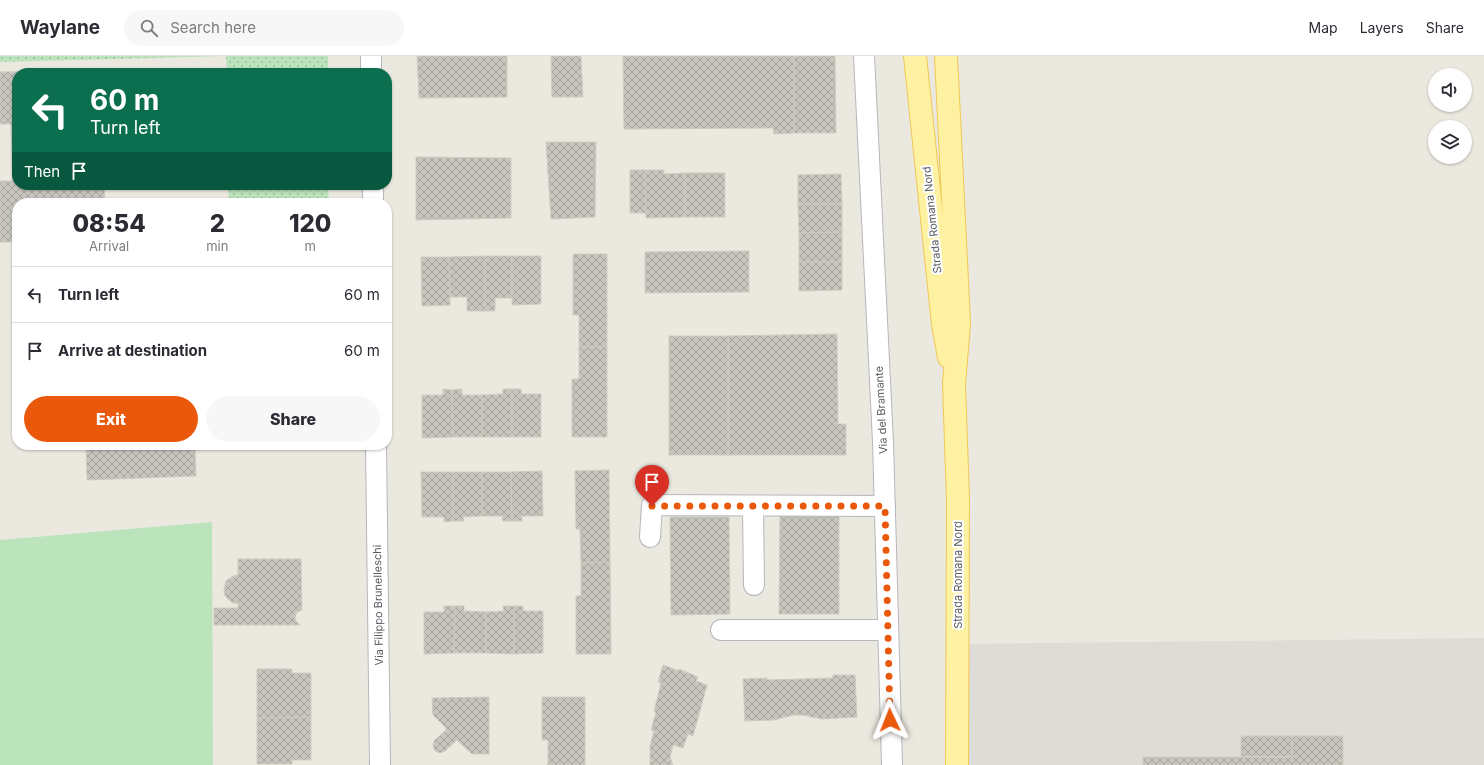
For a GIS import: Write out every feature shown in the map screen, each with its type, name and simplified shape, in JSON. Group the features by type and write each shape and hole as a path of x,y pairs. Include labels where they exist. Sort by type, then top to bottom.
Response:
{"main road":[{"name":"Strada Romana Nord","path":"915,56 942,324 954,384"},
{"name":"Strada Romana Nord","path":"946,56 959,323 954,384 958,500 957,765"}],"street":[{"path":"371,56 371,68"},
{"name":"Via del Bramante","path":"864,56 885,506 892,765"},
{"name":"Via Filippo Brunelleschi","path":"376,450 380,765"},
{"path":"650,537 652,506 885,506"},
{"path":"753,506 754,585"},
{"path":"721,630 888,630"}],"shaded area":[{"path":"1484,638 1484,765 961,765 961,644"}],"green space":[{"path":"0,56 226,56 0,62"},
{"path":"226,56 328,56 328,68 227,68"},
{"path":"228,190 328,190 329,198 229,198"},
{"path":"212,522 213,765 0,765 0,540"}],"building":[{"path":"417,56 507,56 507,97 419,98"},
{"path":"551,56 581,56 583,97 552,97"},
{"path":"623,56 794,56 794,133 774,134 773,128 624,129"},
{"path":"794,56 835,56 836,133 794,133"},
{"path":"0,72 12,72 12,152 11,124 0,124"},
{"path":"546,142 596,142 595,217 551,219"},
{"path":"416,157 511,158 511,218 416,220"},
{"path":"630,170 645,170 646,213 630,213"},
{"path":"645,170 664,170 664,174 685,173 685,217 646,218"},
{"path":"685,173 725,173 725,217 685,217"},
{"path":"841,174 842,204 798,204 798,175"},
{"path":"0,181 12,181 12,190 104,190 105,198 12,198 12,242 0,242"},
{"path":"798,204 842,204 842,232 799,233"},
{"path":"842,232 842,262 799,262 799,233"},
{"path":"749,251 749,292 645,293 645,252"},
{"path":"573,254 607,254 607,347 579,347 579,315 573,315"},
{"path":"485,256 485,311 467,311 467,297 450,297 449,257"},
{"path":"485,256 512,256 512,298 495,298 495,311 485,311"},
{"path":"512,256 541,256 541,304 512,305"},
{"path":"421,257 449,257 450,305 422,306"},
{"path":"799,262 842,262 842,290 799,291"},
{"path":"837,334 838,424 846,424 846,455 728,455 728,336"},
{"path":"669,336 728,336 728,455 669,455"},
{"path":"579,347 607,347 607,437 572,437 572,379 579,379"},
{"path":"443,389 452,390 453,437 422,438 422,395 443,395"},
{"path":"462,389 462,395 482,395 482,437 453,437 452,390"},
{"path":"503,389 512,389 512,437 482,437 482,395 503,394"},
{"path":"512,389 521,389 521,394 541,394 541,437 512,437"},
{"path":"86,450 195,450 196,476 87,480"},
{"path":"609,470 610,562 581,563 580,529 576,529 575,471"},
{"path":"542,471 543,516 522,516 522,521 512,521 511,472"},
{"path":"421,472 453,472 453,521 444,522 444,517 422,517"},
{"path":"453,472 482,472 482,516 463,517 464,521 453,521"},
{"path":"482,472 511,472 512,521 503,521 502,516 482,516"},
{"path":"780,516 839,516 839,614 779,614"},
{"path":"670,517 729,517 730,614 671,615"},
{"path":"238,559 301,559 302,610 297,612 295,617 296,621 300,625 214,625 214,608 238,608 238,603 233,603 229,600 225,596 224,590 226,581 233,576 238,575"},
{"path":"610,562 611,654 576,654 576,596 581,596 581,563"},
{"path":"444,606 455,606 454,653 424,654 424,612 444,612"},
{"path":"455,606 464,606 464,611 486,612 486,653 454,653"},
{"path":"503,606 514,606 514,654 486,653 486,612 504,611"},
{"path":"514,606 523,606 523,611 543,611 543,653 514,654"},
{"path":"663,665 679,671 679,669 698,677 696,681 707,685 693,736 688,734 683,748 673,745 670,757 673,765 650,765 650,746 654,731 651,730 661,683 658,682"},
{"path":"257,669 292,669 292,673 311,673 311,717 257,718"},
{"path":"833,675 855,675 857,717 822,719 802,715 793,715 774,720 745,721 743,679 767,678 767,680 833,678"},
{"path":"489,697 489,754 472,754 457,740 445,751 440,753 435,751 433,746 434,741 447,729 433,715 432,698"},
{"path":"542,697 585,697 585,765 548,765 548,740 542,740"},
{"path":"311,717 311,760 292,760 292,764 257,764 257,718"},
{"path":"1241,736 1292,736 1292,757 1241,756"},
{"path":"1292,736 1343,736 1343,765 1143,765 1143,757 1292,757"}],"route":[{"path":"652,506 885,506 890,720"}]}
